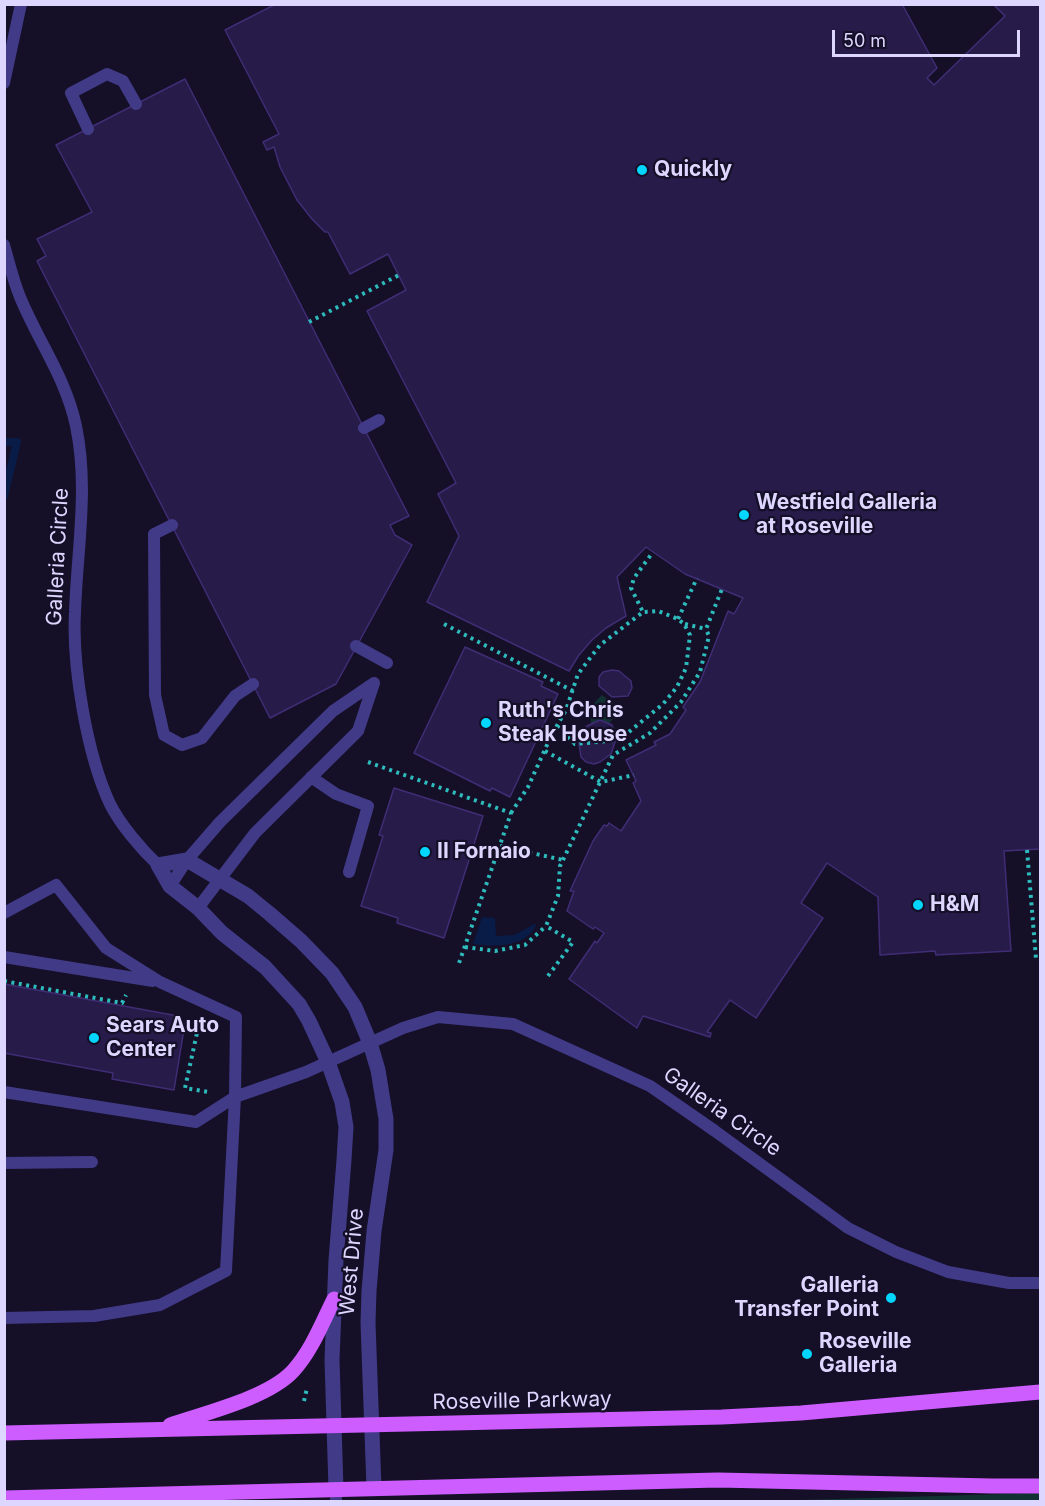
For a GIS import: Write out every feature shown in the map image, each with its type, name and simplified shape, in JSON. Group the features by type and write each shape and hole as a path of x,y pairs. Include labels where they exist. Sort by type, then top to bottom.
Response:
{"main road":[{"path":"159,1429 266,1391 275,1385 292,1372 311,1346 334,1299"},
{"name":"Roseville Parkway","path":"4,1433 767,1415 1041,1392"},
{"path":"4,1498 374,1495 718,1480 1041,1486"}],"street":[{"path":"158,865 187,860 248,896 270,914 301,941 332,973 355,1007 370,1043"},
{"name":"Galleria Circle","path":"158,865 170,886 198,908 222,933 265,967 299,1004 328,1062"},
{"name":"West Drive","path":"370,1043 378,1070 386,1119 386,1150 374,1231 368,1323 374,1495"},
{"name":"West Drive","path":"328,1062 342,1102 346,1127 332,1360 336,1495"}],"lane":[{"path":"4,82 21,4"},
{"path":"88,129 71,93 107,74 123,81 136,104"},
{"name":"Galleria Circle","path":"4,245 20,296 54,362 68,397 79,444 83,496 74,614 75,661 94,760 111,805 143,852 158,865"},
{"path":"364,428 379,420"},
{"path":"172,525 154,534 155,695 164,735 182,745 202,738 235,696 253,684"},
{"path":"356,646 387,663"},
{"path":"170,886 187,860 220,822 333,711 374,683 358,731 255,833 198,908"},
{"path":"311,777 336,794 368,806 349,872"},
{"path":"4,913 56,885 106,948 160,982 236,1017 236,1097 226,1270 160,1305 94,1316 4,1318"},
{"path":"4,957 160,982"},
{"name":"Galleria Circle","path":"328,1062 403,1028 438,1017 513,1024 650,1086 848,1228 867,1238 948,1272 1009,1283 1041,1283"},
{"path":"4,1092 196,1122 236,1097 328,1062"},
{"path":"4,1163 92,1162"}],"path":[{"path":"309,322 399,275"},
{"path":"643,612 631,588 634,578 653,552"},
{"path":"678,619 697,578"},
{"path":"465,947 495,951 525,945 546,926 558,896 560,866 613,755 651,733 681,702 700,672 709,636 706,629 722,589"},
{"path":"458,966 511,813 528,787 544,751 557,726 566,710 578,674 600,645 643,612 658,611 684,624 690,635 686,668 677,687 663,704 619,740 575,744 557,726"},
{"path":"444,624 573,691"},
{"path":"684,624 706,629"},
{"path":"544,751 601,782 634,775"},
{"path":"368,762 511,813"},
{"path":"500,846 563,861"},
{"path":"1027,850 1036,959"},
{"path":"546,926 573,942 548,975"},
{"path":"4,981 122,1003 129,990"},
{"path":"191,1016 201,1020 185,1088 236,1097"},
{"path":"304,1401 306,1388 316,1385"}],"green space":[{"path":"602,695 614,704 614,714 609,723 596,728 591,723 590,707"},
{"path":"1040,1493 1040,1502 730,1502"}],"water":[{"path":"482,917 495,918 496,936 514,935 536,925 531,933 517,942 490,946 473,944"}],"building":[{"name":"Westfield Galleria at Roseville","path":"276,4 902,4 937,68 927,78 934,85 1005,16 993,4 1040,4 1040,849 1004,851 1011,951 936,955 935,951 880,955 878,897 827,863 801,903 823,918 756,1018 730,1000 707,1032 711,1033 710,1037 643,1016 637,1028 569,979 595,941 597,943 604,933 595,927 593,929 567,911 574,891 570,891 593,841 604,825 607,826 609,823 621,831 641,801 633,783 636,781 626,760 656,745 654,742 670,734 686,710 683,707 700,682 728,611 734,614 743,598 685,574 646,547 617,577 626,616 592,640 569,671 427,602 459,536 438,494 456,483 367,311 406,290 388,254 350,274 328,232 325,232 312,219 297,200 280,167 274,147 267,150 263,142 279,134 225,30"},
{"path":"185,79 409,516 390,525 395,535 412,545 336,684 270,718 37,261 46,256 37,239 92,212 56,145"},
{"name":"Ruth's Chris Steak House","path":"465,647 543,682 541,686 558,694 510,797 492,788 490,791 414,753"},
{"path":"619,671 631,681 632,688 628,696 612,697 599,686 599,677 603,672"},
{"path":"600,720 612,725 616,739 611,754 594,764 586,762 581,757 580,736 587,726"},
{"name":"II Fornaio","path":"394,788 483,816 444,938 397,923 398,918 361,906 383,836 379,835"},
{"name":"Sears Auto Center","path":"4,984 178,1016 177,1022 185,1023 174,1090 112,1079 113,1073 4,1053"}],"waterway":[{"path":"4,442 17,442 4,496"}],"place":[{"name":"Quickly","path":"642,170"},
{"name":"Westfield Galleria at Roseville","path":"744,515"},
{"name":"Ruth's Chris Steak House","path":"486,723"},
{"name":"II Fornaio","path":"425,852"},
{"name":"H&M","path":"918,905"},
{"name":"Sears Auto Center","path":"94,1038"},
{"name":"Galleria Transfer Point","path":"891,1298"},
{"name":"Roseville Galleria","path":"807,1354"}]}
